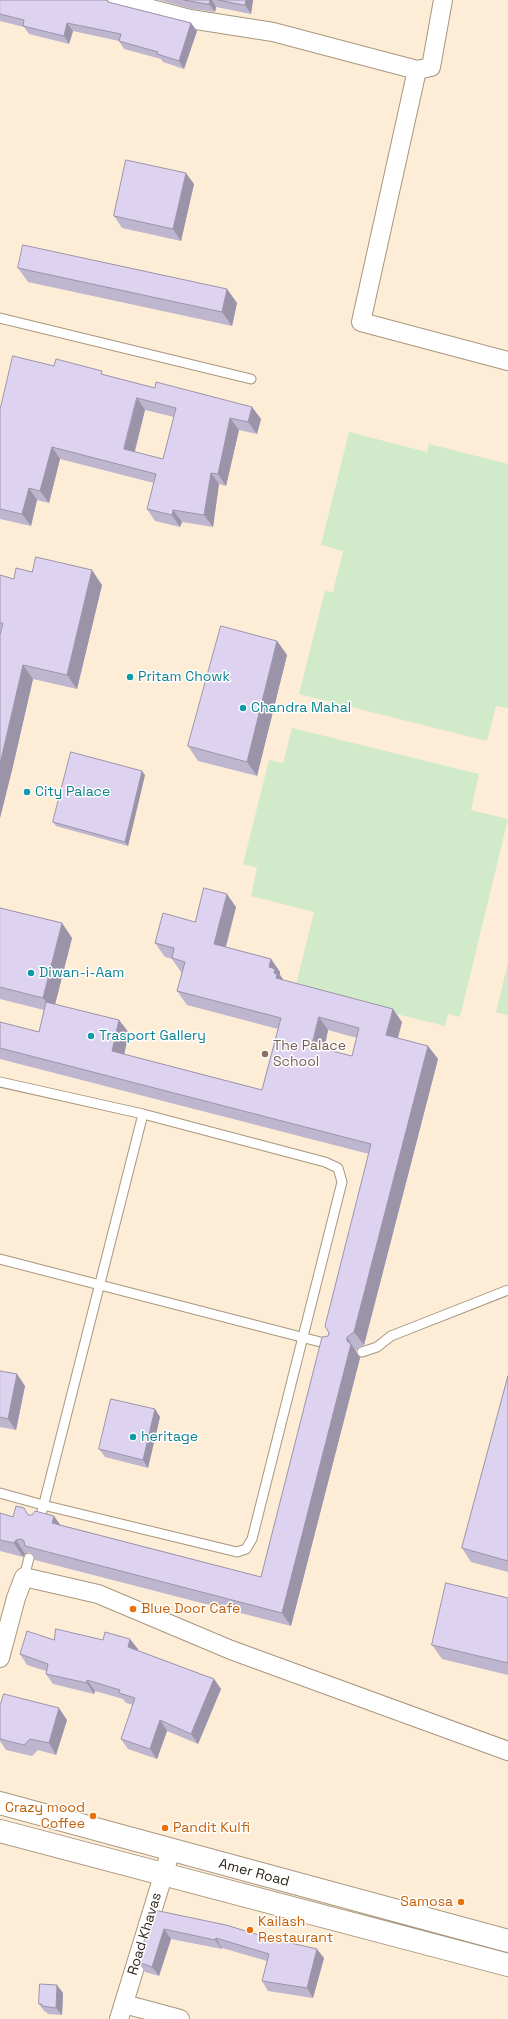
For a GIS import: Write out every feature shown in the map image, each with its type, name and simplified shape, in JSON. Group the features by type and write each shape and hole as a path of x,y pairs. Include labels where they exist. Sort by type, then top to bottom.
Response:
{"main road":[{"name":"Amer Road","path":"0,1803 508,1940"},
{"name":"Amer Road","path":"0,1831 508,1965"}],"street":[{"path":"117,0 190,18 273,32 417,70 431,67 443,0"},
{"path":"417,70 361,322 508,361"},
{"path":"0,1658 16,1598 24,1577 98,1594 232,1650 508,1751"},
{"name":"Road Khavas","path":"121,2012 171,1850"},
{"path":"121,2012 180,2019"}],"lane":[{"path":"0,318 251,379"},
{"path":"0,1082 143,1114 325,1162 338,1168 342,1182 252,1539 246,1549 237,1552 43,1505 0,1493"},
{"path":"39,1523 143,1114"},
{"path":"0,1259 333,1345"},
{"path":"362,1352 377,1348 391,1336 508,1290"},
{"path":"24,1577 29,1558"}],"green space":[{"path":"349,432 427,452 429,444 508,464 508,708 496,706 487,741 299,694 325,591 333,592 343,551 321,545"},
{"path":"292,728 479,774 471,810 508,819 460,1017 448,1014 445,1026 295,989 314,912 251,896 257,868 243,864 269,760 283,763"},
{"path":"508,963 508,1015 496,1012"}],"building":[{"path":"0,0 107,0 108,2 191,23 179,61 157,54 158,52 119,41 121,34 67,23 64,36 23,26 24,20 0,14"},
{"path":"184,0 210,0 209,4"},
{"path":"218,0 246,0 245,5"},
{"path":"126,160 186,173 173,229 114,216"},
{"path":"23,245 227,289 222,312 18,268"},
{"path":"13,356 54,366 56,359 102,371 101,374 155,388 156,382 252,407 248,422 230,418 218,474 211,473 204,515 173,510 172,515 147,509 156,474 52,447 40,491 29,488 22,514 0,509 0,410","holes":["137,398 176,408 163,459 124,449"]},
{"path":"36,557 92,570 67,675 23,665 0,764 0,635 3,623 0,623 0,575 14,579 16,568 32,572"},
{"name":"Chandra Mahal","path":"221,626 277,641 247,762 188,746"},
{"path":"71,752 142,771 125,842 53,822"},
{"path":"204,888 227,894 214,944 271,959 269,967 275,969 274,973 277,974 276,978 393,1009 386,1035 428,1046 354,1332 347,1337 347,1341 351,1344 282,1613 25,1546 24,1541 21,1539 16,1540 14,1543 0,1540 0,1513 13,1517 16,1506 24,1508 28,1515 32,1515 35,1511 54,1516 52,1523 261,1577 322,1337 328,1336 329,1333 325,1326 371,1144 0,1048 0,1022 39,1032 46,1002 119,1020 112,1051 262,1090 281,1018 177,991 185,962 172,958 174,948 155,943 163,913 195,922","holes":["319,1017 359,1028 352,1056 312,1046"]},
{"name":"Diwan-i-Aam","path":"0,908 62,923 43,998 0,987"},
{"path":"0,1371 17,1374 8,1419 0,1417"},
{"path":"508,1376 508,1561 462,1548"},
{"name":"heritage","path":"111,1399 155,1409 143,1460 99,1449"},
{"path":"446,1583 508,1598 508,1663 432,1645"},
{"path":"56,1629 103,1640 105,1632 130,1639 128,1647 214,1679 191,1734 160,1720 150,1749 121,1739 135,1698 119,1693 120,1690 87,1680 87,1683 46,1674 48,1664 20,1654 27,1631 54,1640"},
{"path":"4,1694 59,1708 49,1743 30,1739 24,1745 0,1739 0,1706"},
{"path":"154,1910 226,1925 269,1938 317,1949 307,1988 262,1981 269,1954 216,1938 215,1940 164,1929 152,1967 138,1962"},
{"path":"40,1984 57,1985 56,2008 42,2006 42,2004 39,2004"}],"place":[{"name":"Pritam Chowk","path":"130,677"},
{"name":"Chandra Mahal","path":"243,708"},
{"name":"City Palace","path":"27,792"},
{"name":"Diwan-i-Aam","path":"31,973"},
{"name":"Trasport Gallery","path":"91,1036"},
{"name":"The Palace School","path":"265,1054"},
{"name":"heritage","path":"133,1437"},
{"name":"Blue Door Cafe","path":"133,1609"},
{"name":"Crazy mood Coffee","path":"93,1816"},
{"name":"Pandit Kulfi","path":"165,1828"},
{"name":"Samosa","path":"461,1902"},
{"name":"Kailash Restaurant","path":"250,1930"}]}
